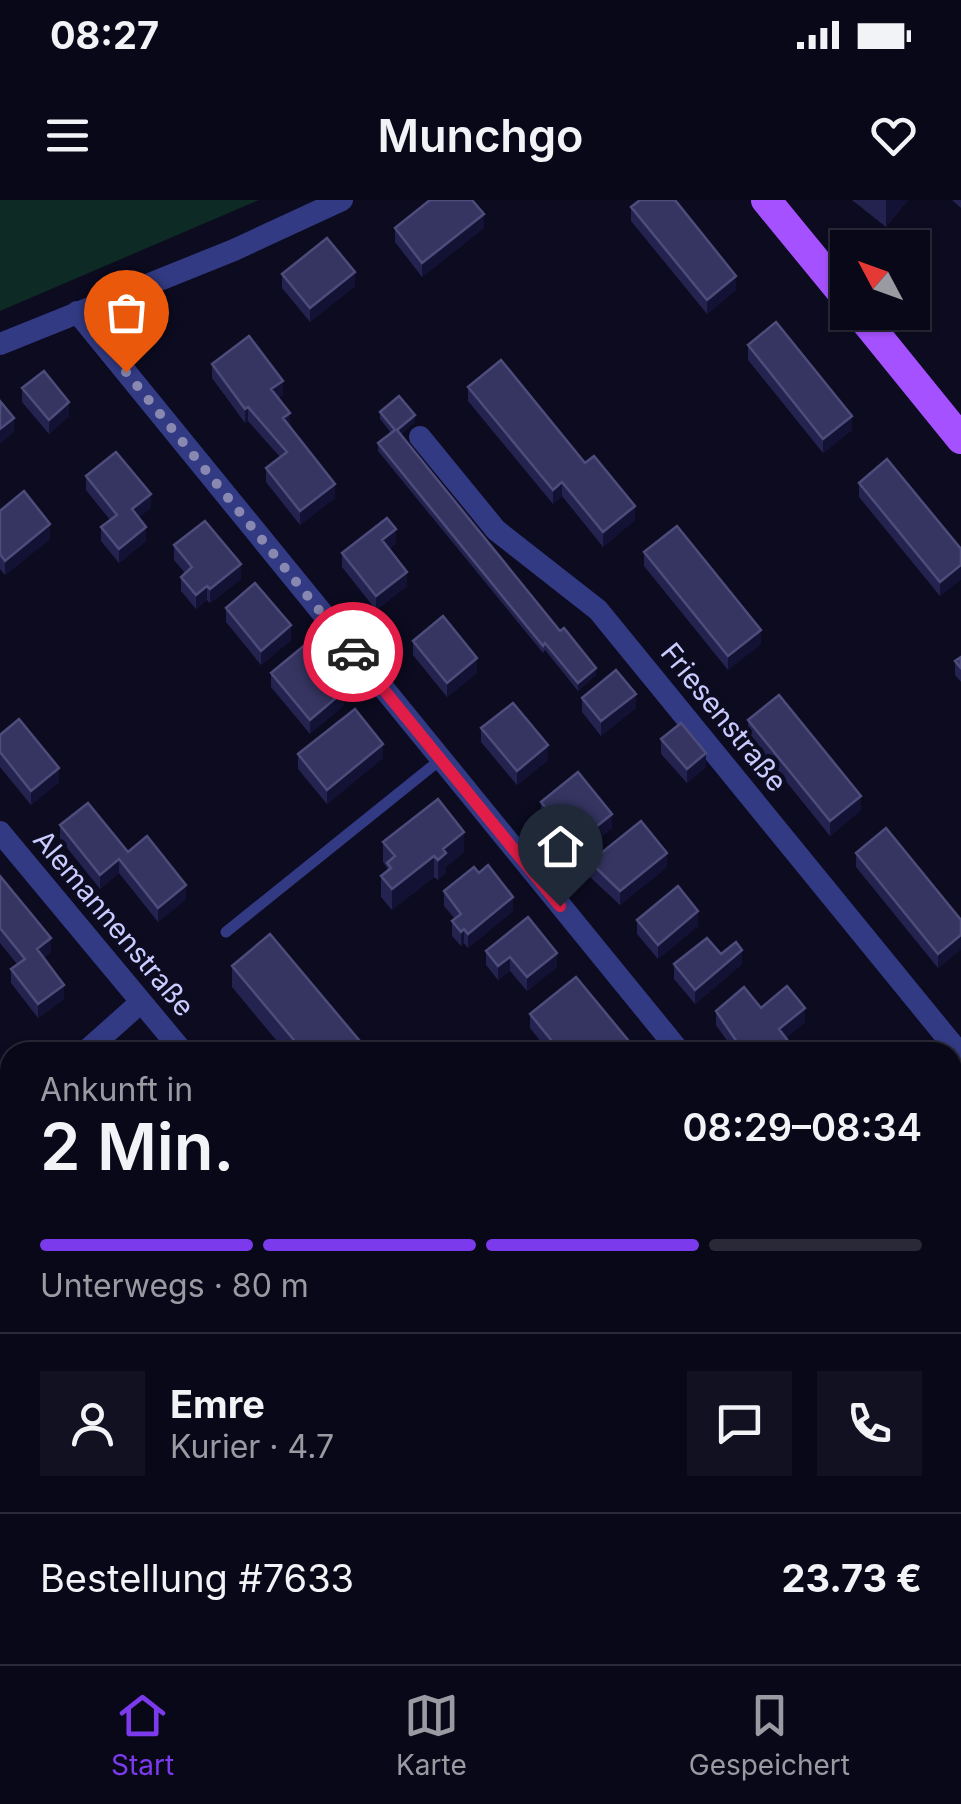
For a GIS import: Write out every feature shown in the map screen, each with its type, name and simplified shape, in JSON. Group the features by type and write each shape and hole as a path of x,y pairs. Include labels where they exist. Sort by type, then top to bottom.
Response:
{"main road":[{"path":"766,200 830,278"},
{"path":"873,330 961,439"}],"street":[{"path":"0,344 234,250 342,200"},
{"path":"78,312 672,1042"},
{"name":"Friesenstraße","path":"420,437 496,530 598,610 950,1042"},
{"name":"Alemannenstraße","path":"0,832 174,1042"},
{"path":"97,1042 140,1003"}],"lane":[{"path":"226,932 440,760"}],"green space":[{"path":"0,200 259,200 0,311"}],"building":[{"path":"430,200 472,200 484,214 422,263 395,228"},
{"path":"640,200 675,200 736,276 707,300 631,207"},
{"path":"327,238 355,272 310,308 282,274"},
{"path":"776,322 852,416 823,439 748,345"},
{"path":"249,336 283,381 271,389 290,413 283,418 335,484 300,511 266,468 287,452 248,407 245,409 212,364"},
{"path":"501,360 585,463 594,456 635,506 603,532 562,482 553,490 468,387"},
{"path":"44,371 69,402 49,420 22,388"},
{"path":"399,396 415,415 397,430 560,631 564,628 596,668 578,683 545,643 543,646 378,443 395,430 380,412"},
{"path":"0,401 14,418 0,429"},
{"path":"116,452 151,494 132,509 146,527 119,549 101,527 117,515 86,476"},
{"path":"887,459 961,549 961,565 940,582 859,483"},
{"path":"24,491 50,524 5,561 0,554 0,511"},
{"path":"387,518 396,529 382,540 407,572 376,596 342,553"},
{"path":"205,521 241,564 210,589 207,586 196,595 181,577 192,567 174,545"},
{"path":"677,526 761,630 728,656 644,552"},
{"path":"255,583 291,625 261,651 226,608"},
{"path":"443,616 477,658 447,683 413,641"},
{"path":"306,644 344,691 310,720 271,673"},
{"path":"616,670 636,694 601,721 582,698"},
{"path":"779,695 861,796 830,821 748,720"},
{"path":"513,703 548,745 517,771 481,728"},
{"path":"355,709 383,744 327,790 298,754"},
{"path":"19,719 59,768 31,791 0,752 0,735"},
{"path":"681,723 706,753 687,769 661,739"},
{"path":"578,772 612,814 575,844 541,802"},
{"path":"438,799 464,832 443,849 446,853 438,860 434,856 392,889 381,876 391,868 387,863 395,856 383,842"},
{"path":"88,803 128,852 147,836 186,885 158,908 119,859 100,875 60,825"},
{"path":"641,821 667,853 620,891 590,862"},
{"path":"886,828 961,920 961,935 938,954 856,853"},
{"path":"488,865 513,897 468,934 464,929 461,932 452,921 461,914 444,891 474,867 479,873"},
{"path":"0,876 51,938 37,949 64,985 38,1004 11,969 25,959 0,928"},
{"path":"678,886 698,911 658,945 637,920"},
{"path":"528,917 557,953 527,977 510,957 498,966 486,951"},
{"path":"270,934 361,1042 296,1042 232,966"},
{"path":"707,938 721,954 736,942 742,950 695,990 674,964"},
{"path":"576,977 630,1042 553,1042 530,1014"},
{"path":"787,986 805,1008 779,1029 789,1042 737,1042 716,1011 744,987 761,1008"}],"way so far":[{"path":"126,372 353,652"}],"route":[{"path":"353,652 560,906"}]}
